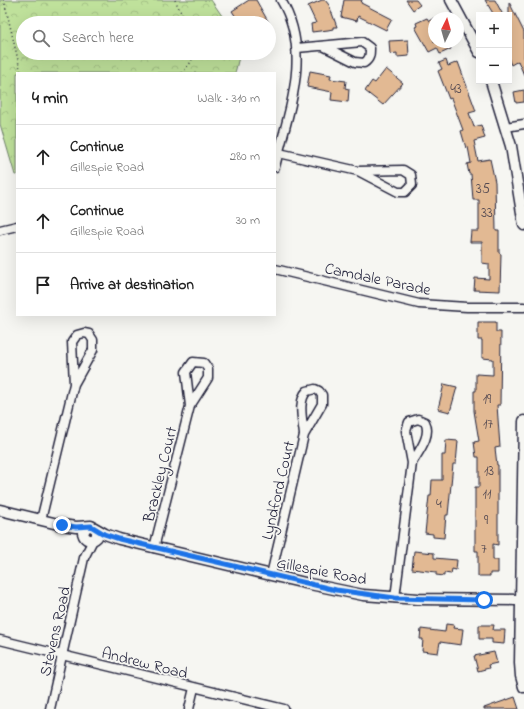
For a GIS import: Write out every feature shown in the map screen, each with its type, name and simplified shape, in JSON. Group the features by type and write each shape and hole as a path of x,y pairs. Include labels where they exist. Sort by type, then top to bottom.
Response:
{"street":[{"path":"276,164 295,84 298,63 293,29 281,0"},
{"path":"451,0 477,48"},
{"path":"297,48 362,42 370,48 370,54 368,60 364,63 355,62 323,46"},
{"path":"492,84 506,127 516,173 524,225"},
{"path":"506,127 524,124"},
{"path":"279,153 358,171 403,170 411,175 412,185 405,192 398,192 358,171"},
{"path":"0,230 16,226"},
{"name":"Camdale Parade","path":"276,269 419,304 467,307 524,307"},
{"path":"41,520 74,384 93,350 93,340 89,334 84,333 77,335 72,342 74,384"},
{"name":"Brackley Court","path":"154,548 190,406 208,378 208,370 204,363 193,362 186,372 190,406"},
{"name":"Lyndford Court","path":"271,575 304,435 322,404 322,395 315,389 307,391 304,394 302,410 304,435"},
{"path":"395,598 412,463 406,431 409,422 418,419 425,422 427,432 423,444 412,463"},
{"path":"524,421 520,676 524,687"},
{"name":"Gillespie Road","path":"0,510 62,525 90,535 119,539 336,590 395,598 522,601"},
{"name":"Stevens Road","path":"50,709 90,535"},
{"name":"Andrew Road","path":"0,640 284,709"},
{"path":"521,644 524,655"},
{"path":"189,709 194,688"}],"path":[{"path":"4,0 16,52"},
{"path":"175,0 183,16"},
{"path":"18,60 21,72"},
{"path":"183,72 192,60"}],"green space":[{"path":"0,0 211,0 222,16 16,16 16,60 238,60 235,72 16,72 16,175 0,124"}],"building":[{"path":"249,0 256,0 265,16 235,16 232,11"},
{"path":"325,0 329,5 337,27 312,32 311,24 316,23 308,6"},
{"path":"344,0 362,0 361,3 392,19 386,30 358,16 357,21 341,17"},
{"path":"406,0 416,0 420,5 413,10"},
{"path":"485,0 495,0 501,12 492,12"},
{"path":"509,2 524,32 524,75 518,61 512,64 512,12 509,12"},
{"path":"427,18 428,48 437,48 429,52 415,27 417,26 416,23"},
{"path":"408,40 409,56 397,57 397,53 390,54 389,41"},
{"path":"437,48 451,48 451,49 440,54"},
{"path":"446,60 448,66 458,62 476,111 469,113 474,127 481,125 485,138 474,141 478,161 490,159 495,182 496,231 499,231 499,253 501,254 500,291 474,290 475,278 489,279 489,264 482,263 482,242 470,242 471,231 479,231 479,200 473,200 471,174 469,174 467,164 471,163 468,147 466,148 461,131 463,130 451,98 449,99 438,71 442,69 439,63"},
{"path":"386,69 403,83 383,105 365,91 372,81 375,83"},
{"path":"310,71 331,75 330,79 346,81 345,88 349,89 348,102 331,100 332,92 307,87"},
{"path":"524,90 524,102 516,103 514,92"},
{"path":"478,322 496,322 496,332 501,332 500,405 497,405 500,447 495,448 498,465 498,545 493,544 493,560 498,560 498,573 490,573 490,576 478,576 478,551 475,551 475,487 479,487 479,457 476,457 474,442 479,441 474,411 474,391 476,391 476,374 493,375 493,359 482,358 482,340 478,340"},
{"path":"444,384 457,387 450,412 438,409"},
{"path":"446,440 458,441 456,464 453,464 444,538 433,537 433,534 425,533 432,480 442,480 442,455 445,455"},
{"path":"414,551 434,553 434,558 457,560 456,570 452,569 451,574 444,573 444,576 436,575 436,572 412,569"},
{"path":"446,624 454,625 453,628 463,629 461,645 440,642 438,653 422,651 423,639 420,639 421,629 445,632"},
{"path":"479,625 494,625 493,630 505,630 504,644 492,643 492,639 479,639"},
{"path":"494,652 497,663 488,665 489,668 478,671 474,656"},
{"path":"515,697 519,709 484,709 484,708"}],"route":[{"path":"62,525 76,527 93,526 104,534 119,539 336,590 395,598 484,600"}]}
